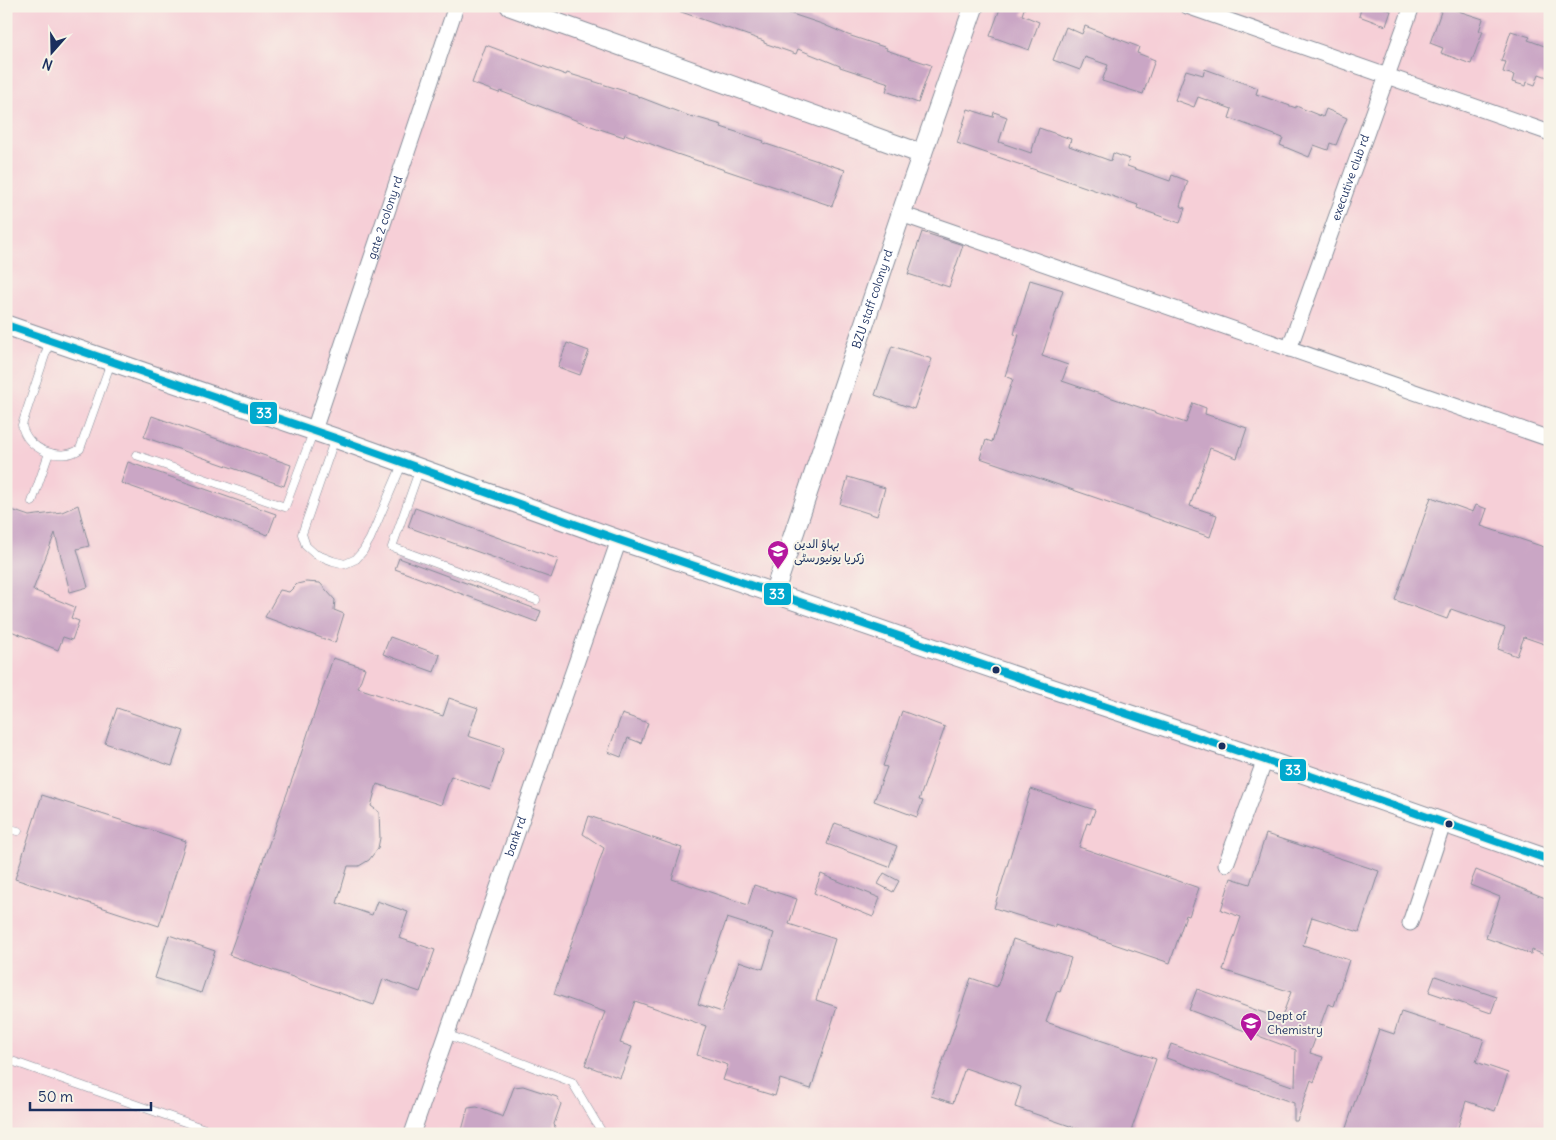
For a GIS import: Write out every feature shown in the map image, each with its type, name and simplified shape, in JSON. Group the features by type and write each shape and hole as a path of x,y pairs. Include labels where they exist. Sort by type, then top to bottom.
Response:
{"street":[{"name":"gate 2 colony rd","path":"314,430 456,6"},
{"path":"510,6 922,154"},
{"name":"BZU staff colony rd","path":"774,593 901,214 974,6"},
{"path":"1187,6 1550,133"},
{"name":"executive club rd","path":"1289,349 1412,6"},
{"path":"901,214 1550,439"},
{"path":"6,325 314,430 619,540 1265,760 1550,860"},
{"name":"bank rd","path":"412,1134 619,540"},
{"path":"1226,864 1265,760"},
{"path":"1410,923 1443,824"}],"lane":[{"path":"50,340 22,425 24,435 34,445 49,452 64,456 80,449 112,361"},
{"path":"136,454 285,507 314,430"},
{"path":"335,438 302,534 306,546 315,554 333,561 345,564 356,559 363,551 411,465"},
{"path":"32,502 49,452"},
{"path":"411,465 392,547 536,600"},
{"path":"6,828 18,831"},
{"path":"446,1034 572,1082 603,1134"},
{"path":"6,1059 219,1134"}],"shaded area":[{"name":"بہاؤ الدین زکریا یونیورسٹی","path":"6,6 1550,6 1550,1134 6,1134"}],"building":[{"path":"670,6 768,6 931,65 918,103 886,91 889,83 840,67 798,49 796,54 764,43 764,41 670,8"},
{"path":"1001,6 1025,6 1022,15 1039,22 1029,50 990,36"},
{"path":"1362,6 1379,6 1391,11 1386,26 1359,16"},
{"path":"1443,6 1483,19 1479,31 1483,31 1471,64 1441,53 1443,48 1430,43"},
{"path":"1085,26 1139,47 1137,53 1155,60 1143,94 1102,81 1108,65 1085,57 1080,70 1053,60 1066,27 1082,34"},
{"path":"1511,31 1530,37 1528,40 1550,48 1550,78 1539,74 1535,85 1527,82 1526,86 1512,82 1514,75 1503,72 1506,62 1501,61"},
{"path":"486,45 566,75 567,73 637,95 694,118 722,125 721,127 764,141 763,143 845,170 832,206 677,154 625,134 624,137 591,126 500,91 499,93 472,83"},
{"path":"1205,69 1258,88 1256,94 1296,108 1296,106 1323,117 1326,109 1347,118 1336,145 1330,143 1328,150 1314,145 1309,157 1280,145 1283,138 1229,118 1232,109 1198,97 1194,107 1175,100 1186,70 1203,75"},
{"path":"968,109 993,117 994,112 1007,117 999,142 1031,153 1039,128 1071,139 1069,146 1111,161 1113,153 1129,159 1127,166 1170,181 1172,175 1188,181 1180,206 1185,208 1180,223 1137,208 1138,205 957,143"},
{"path":"922,232 963,245 949,287 908,274"},
{"path":"1030,280 1063,290 1042,356 1068,365 1062,381 1186,423 1193,403 1206,408 1205,414 1247,428 1237,458 1210,448 1190,506 1217,515 1210,537 980,458 986,440 992,442 1013,379 1005,376 1019,335 1014,334"},
{"path":"567,343 589,351 580,375 558,367"},
{"path":"892,346 932,359 914,409 875,395"},
{"path":"152,416 291,465 284,486 144,437"},
{"path":"128,462 276,514 268,535 121,483"},
{"path":"848,477 885,488 877,516 840,504"},
{"path":"1431,497 1473,512 1476,505 1487,509 1481,526 1550,549 1550,646 1524,637 1517,656 1498,649 1505,628 1451,609 1447,619 1395,600"},
{"path":"78,505 89,546 77,549 88,587 70,592 55,533 33,590 75,607 71,618 79,621 72,640 63,637 58,650 6,629 6,508 29,516 62,512"},
{"path":"415,508 558,559 551,578 408,527"},
{"path":"399,558 541,611 537,622 395,569"},
{"path":"306,582 320,583 335,600 334,610 344,614 335,643 265,617 280,590 289,592 297,584"},
{"path":"390,637 440,655 434,672 383,654"},
{"path":"333,658 365,668 358,688 443,716 449,698 478,708 468,736 504,748 490,790 451,776 441,805 377,784 371,806 379,812 380,838 378,848 369,860 359,866 348,866 337,903 372,915 377,901 408,912 399,938 435,950 420,992 383,979 374,1005 229,955 298,763"},
{"path":"117,708 184,731 172,766 105,743"},
{"path":"902,711 945,727 919,800 923,801 917,817 874,801 887,767 883,766"},
{"path":"622,714 648,723 641,743 628,738 621,757 608,752"},
{"path":"1031,789 1095,810 1090,824 1087,823 1079,847 1199,888 1189,916 1186,915 1170,963 1055,924 1055,927 994,908"},
{"path":"42,795 186,841 159,926 15,879"},
{"path":"589,816 682,848 672,879 748,905 754,885 797,899 789,924 835,939 816,1000 837,1007 811,1089 780,1079 775,1096 723,1080 728,1065 697,1055 706,1026 635,1001 620,1043 632,1047 620,1078 585,1065 605,1012 554,994 604,848 583,834","holes":["727,918 774,933 763,969 739,961 722,1012 698,1004"]},
{"path":"835,823 897,846 889,867 827,844"},
{"path":"1266,834 1379,871 1359,932 1312,917 1303,945 1349,960 1334,1006 1328,1004 1310,1053 1323,1057 1314,1082 1311,1080 1297,1121 1294,1121 1294,1103 1166,1058 1171,1044 1295,1087 1296,1050 1189,1010 1197,989 1281,1019 1291,992 1223,970 1241,917 1221,910 1231,878 1250,884"},
{"path":"1476,870 1550,900 1550,957 1532,950 1531,954 1486,938 1500,897 1470,885"},
{"path":"884,873 899,881 893,892 878,884"},
{"path":"821,874 880,898 873,917 814,893"},
{"path":"169,935 215,951 201,993 155,978"},
{"path":"1013,939 1071,958 1060,992 1057,991 1046,1022 1156,1059 1130,1134 1093,1134 1015,1107 1021,1087 965,1068 953,1103 931,1096 971,978 997,987"},
{"path":"1435,976 1497,997 1491,1013 1429,992"},
{"path":"1401,1012 1484,1039 1476,1062 1508,1073 1495,1111 1466,1101 1456,1134 1344,1134 1379,1029 1394,1034"},
{"path":"523,1086 557,1097 561,1104 554,1124 557,1134 461,1134 468,1108 477,1107 503,1117 514,1087"}],"transit line":[{"name":"33","path":"6,325 335,438 619,540 1265,760 1550,860"}],"place":[{"name":"بہاؤ الدین زکریا یونیورسٹی","path":"778,570"},
{"name":"Dept of Chemistry","path":"1251,1042"}]}
